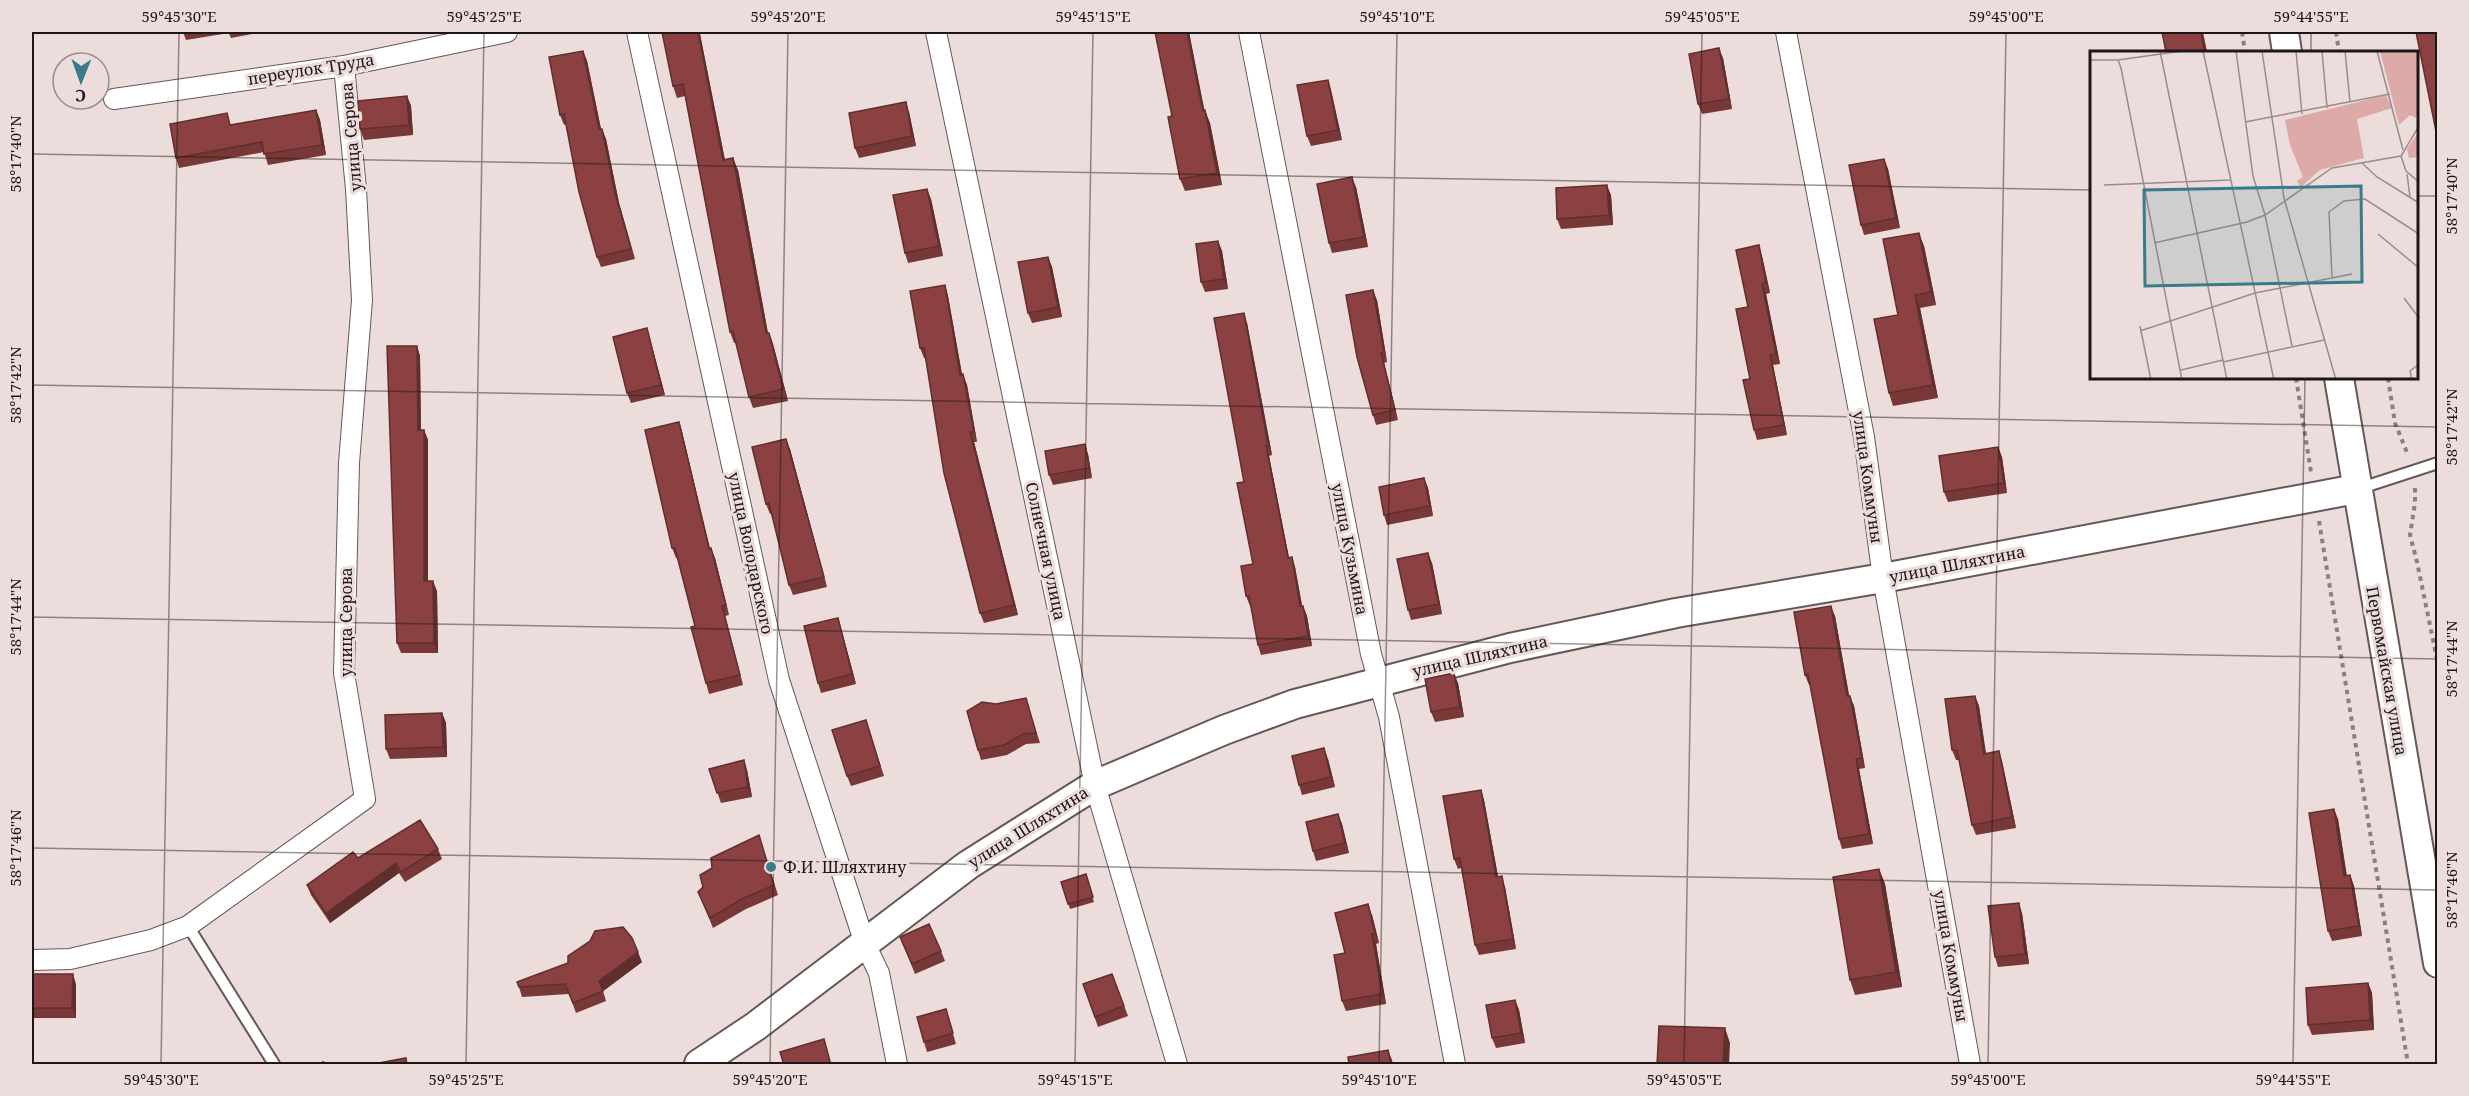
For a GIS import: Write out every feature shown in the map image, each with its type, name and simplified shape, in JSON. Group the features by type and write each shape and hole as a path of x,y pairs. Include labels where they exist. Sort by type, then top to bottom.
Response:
{"main road":[{"path":"2284,32 2288,51"},
{"name":"Первомайская улица","path":"2339,380 2438,963"},
{"name":"улица Шляхтина","path":"699,1065 756,1026 968,865 1095,785 1224,730 1295,704 1510,648 1676,613 1883,578 2356,489"}],"street":[{"name":"переулок Труда","path":"114,99 344,66 507,32"},
{"name":"улица Володарского","path":"637,32 779,680 865,944 879,973 897,1065"},
{"name":"Солнечная улица","path":"936,32 1095,785 1177,1065"},
{"name":"улица Кузьмина","path":"1249,32 1371,654 1389,717 1455,1065"},
{"name":"улица Коммуны","path":"1786,32 1864,437 1883,578 1970,1065"},
{"name":"улица Серова","path":"32,960 70,959 151,940 188,926 365,799 344,673 349,463 362,300 356,189 344,66"}],"lane":[{"path":"2356,489 2438,463"},
{"path":"188,926 274,1065"}],"path":[{"path":"2242,32 2245,51"},
{"path":"2336,32 2339,51"},
{"path":"2296,380 2408,1065"},
{"path":"2388,380 2395,423 2414,471 2415,503 2410,536 2438,664"}],"building":[{"path":"662,32 698,32 723,160 733,158 766,333 769,333 783,389 749,397 733,331 730,332 683,84 673,86"},
{"path":"1155,32 1187,32 1217,173 1180,179 1168,117 1172,116"},
{"path":"2162,32 2201,32 2204,50 2166,51"},
{"path":"2416,32 2438,32 2438,141"},
{"path":"1719,48 1729,99 1698,104 1689,54"},
{"path":"583,51 599,129 602,129 615,193 631,249 597,257 579,192 564,114 560,115 549,57"},
{"path":"1328,80 1338,130 1307,136 1297,85"},
{"path":"407,96 409,125 360,129 358,101"},
{"path":"906,102 912,136 855,148 849,113"},
{"path":"316,110 322,145 264,154 262,142 176,158 170,124 227,113 230,125"},
{"path":"1884,159 1896,218 1861,225 1849,165"},
{"path":"1352,177 1364,237 1329,243 1317,184"},
{"path":"1607,185 1609,215 1557,219 1556,188"},
{"path":"927,189 939,246 905,253 893,195"},
{"path":"1919,233 1931,292 1915,295 1933,385 1889,393 1874,319 1898,315 1883,239"},
{"path":"1218,241 1224,279 1201,282 1196,244"},
{"path":"1759,245 1766,283 1762,284 1776,354 1770,355 1784,425 1754,430 1743,380 1750,379 1736,309 1748,307 1736,250"},
{"path":"1048,257 1058,307 1028,313 1018,262"},
{"path":"945,285 960,375 963,374 974,432 970,432 1014,605 980,613 944,473 924,348 920,348 910,291"},
{"path":"1373,290 1384,352 1381,353 1395,410 1373,415 1357,357 1346,295"},
{"path":"1244,313 1268,445 1266,446 1288,558 1292,557 1300,606 1303,606 1308,636 1258,645 1241,566 1253,564 1237,483 1244,482 1214,318"},
{"path":"647,328 661,385 627,393 613,337"},
{"path":"387,346 417,346 418,430 424,430 424,581 433,581 434,643 397,643"},
{"path":"679,422 709,549 711,548 726,605 722,606 740,675 706,683 691,627 695,626 675,548 672,548 645,430"},
{"path":"786,439 824,577 789,585 769,503 766,504 752,447"},
{"path":"1085,444 1089,468 1049,475 1045,451"},
{"path":"1998,447 2004,483 1944,492 1939,456"},
{"path":"1424,478 1430,506 1384,515 1379,487"},
{"path":"1428,553 1439,604 1408,610 1397,559"},
{"path":"1831,606 1847,696 1850,696 1862,758 1856,759 1869,834 1839,839 1794,612"},
{"path":"838,618 852,674 818,683 804,626"},
{"path":"1454,673 1460,707 1431,712 1425,679"},
{"path":"1975,696 1984,754 1999,751 2012,817 1972,825 1957,750 1952,750 1945,699"},
{"path":"1026,698 1036,733 1023,734 1004,745 978,750 967,711 982,702 996,704"},
{"path":"442,713 443,747 386,749 385,715"},
{"path":"866,720 880,766 847,776 832,730"},
{"path":"1324,748 1331,777 1299,785 1292,756"},
{"path":"744,760 748,787 717,793 709,769"},
{"path":"1481,790 1496,877 1502,876 1513,939 1475,945 1460,858 1454,859 1443,796"},
{"path":"2334,809 2344,876 2350,875 2359,926 2328,931 2309,813"},
{"path":"1338,814 1345,843 1313,851 1306,822"},
{"path":"420,820 438,849 401,872 396,863 326,913 307,885 353,852 358,858"},
{"path":"759,835 774,885 742,899 710,918 698,892 703,887 700,875 712,868 711,858"},
{"path":"1879,869 1896,972 1850,980 1833,877"},
{"path":"1086,874 1093,897 1068,904 1061,882"},
{"path":"2019,903 2025,954 1995,957 1988,906"},
{"path":"1368,904 1375,933 1372,934 1382,994 1342,1001 1334,955 1345,953 1335,913"},
{"path":"929,924 941,951 912,964 900,937"},
{"path":"623,927 632,938 638,952 599,981 603,991 573,1003 565,984 519,987 517,982 568,963 568,956 590,941 595,931"},
{"path":"32,974 73,974 72,1008 32,1008"},
{"path":"1112,974 1124,1006 1095,1017 1083,984"},
{"path":"2368,983 2370,1020 2308,1025 2306,988"},
{"path":"1515,1000 1521,1033 1492,1038 1486,1005"},
{"path":"946,1009 953,1033 924,1042 917,1017"},
{"path":"1659,1026 1725,1028 1723,1065 1657,1065"},
{"path":"824,1039 831,1065 784,1065 780,1052"},
{"path":"1388,1050 1391,1065 1349,1065 1348,1057"},
{"path":"406,1058 407,1065 368,1065"}],"place":[{"name":"Ф.И. Шляхтину","path":"771,867"}]}
